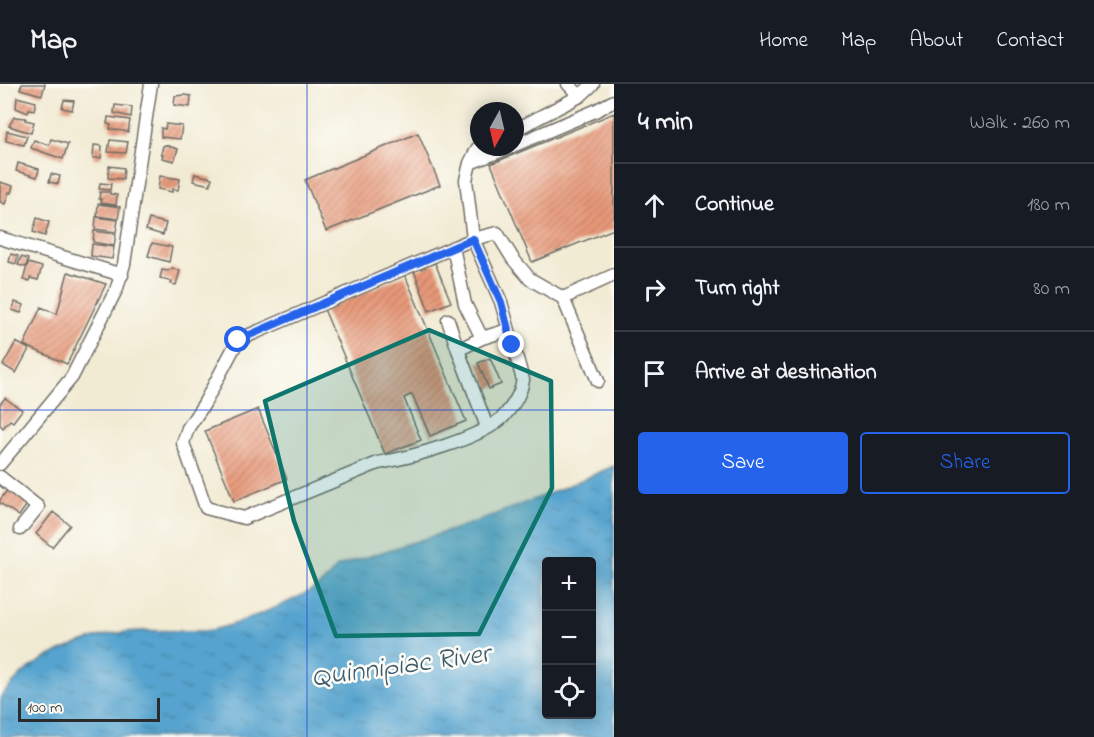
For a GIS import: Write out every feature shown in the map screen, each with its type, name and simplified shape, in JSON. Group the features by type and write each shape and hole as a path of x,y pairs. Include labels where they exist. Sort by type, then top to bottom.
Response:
{"street":[{"path":"0,464 72,377 122,275 151,84"},
{"path":"524,125 580,96 593,84"},
{"path":"569,85 580,96"},
{"path":"524,141 614,101"},
{"path":"474,156 466,180 473,239 501,302 523,380 521,392 503,417 470,436 399,460 378,463 244,518 206,508 183,443 188,428 204,404 238,340 473,239 497,233 513,260 530,279 563,298 598,381"},
{"path":"470,163 488,156"},
{"path":"0,238 122,275"},
{"path":"453,248 465,304 482,338"},
{"path":"563,298 614,275"},
{"path":"448,320 487,427"},
{"path":"458,350 482,338 508,330"},
{"path":"0,477 38,507 20,529"}],"highlighted area":[{"path":"429,330 551,381 552,488 479,634 336,636 294,521 265,401"}],"water":[{"name":"Quinnipiac River","path":"614,466 614,737 0,737 1,696 27,670 61,650 98,637 124,632 203,631 229,625 298,597 324,581 338,566 467,525"}],"building":[{"path":"22,84 45,84 42,95 20,89"},
{"path":"175,96 191,96 190,107 174,105"},
{"path":"17,97 36,102 34,110 29,109 28,113 16,108"},
{"path":"64,100 74,101 72,110 62,108"},
{"path":"115,105 132,107 131,117 114,113"},
{"path":"614,113 614,229 532,262 491,164 510,156 524,156 524,150"},
{"path":"14,117 26,118 25,120 34,122 31,133 9,126"},
{"path":"108,117 130,120 128,132 110,129 111,125 107,124"},
{"path":"166,124 182,126 180,139 161,137 161,128 165,129"},
{"path":"7,131 27,136 24,145 6,141"},
{"path":"418,133 440,185 326,231 305,180"},
{"path":"51,139 68,144 63,159 31,148 34,140 49,145"},
{"path":"110,140 128,142 126,153 108,152"},
{"path":"94,145 102,146 101,158 93,158"},
{"path":"165,145 178,149 174,161 162,158 161,154"},
{"path":"18,163 39,169 37,177 16,171"},
{"path":"109,166 124,168 123,179 108,178"},
{"path":"51,174 60,176 58,184 49,182"},
{"path":"195,174 212,178 210,185 193,181"},
{"path":"160,176 180,179 178,190 172,189 172,192 158,189"},
{"path":"0,182 13,186 5,204 0,202"},
{"path":"100,183 111,184 110,190 99,189"},
{"path":"100,192 117,195 116,205 101,203"},
{"path":"98,204 120,207 118,219 97,216"},
{"path":"96,217 118,220 116,232 95,229"},
{"path":"37,218 49,222 45,236 33,232"},
{"path":"149,219 166,223 163,235 146,230"},
{"path":"94,231 116,234 114,246 93,242"},
{"path":"152,243 172,247 169,262 148,256"},
{"path":"92,244 114,247 112,259 91,256"},
{"path":"11,254 18,256 16,264 9,262"},
{"path":"21,257 28,259 26,267 18,265"},
{"path":"28,263 42,267 38,280 30,278 29,281 23,280"},
{"path":"435,263 451,302 429,311 414,271"},
{"path":"172,268 180,271 176,285 171,284 172,281 160,278 162,270 168,271"},
{"path":"68,272 106,284 67,364 24,345 41,307 57,314"},
{"path":"405,275 466,421 430,436 412,394 404,398 421,440 385,454 324,309"},
{"path":"15,302 24,305 21,313 12,310"},
{"path":"16,342 29,349 16,373 3,365"},
{"path":"490,358 501,384 489,389 478,363"},
{"path":"5,398 22,410 13,422 10,420 3,428 0,425 0,404"},
{"path":"258,409 287,479 234,501 205,431"},
{"path":"8,489 28,503 19,516 0,503"},
{"path":"53,512 70,525 52,547 36,534"}],"route":[{"path":"238,340 473,239 501,302 512,345"}]}
